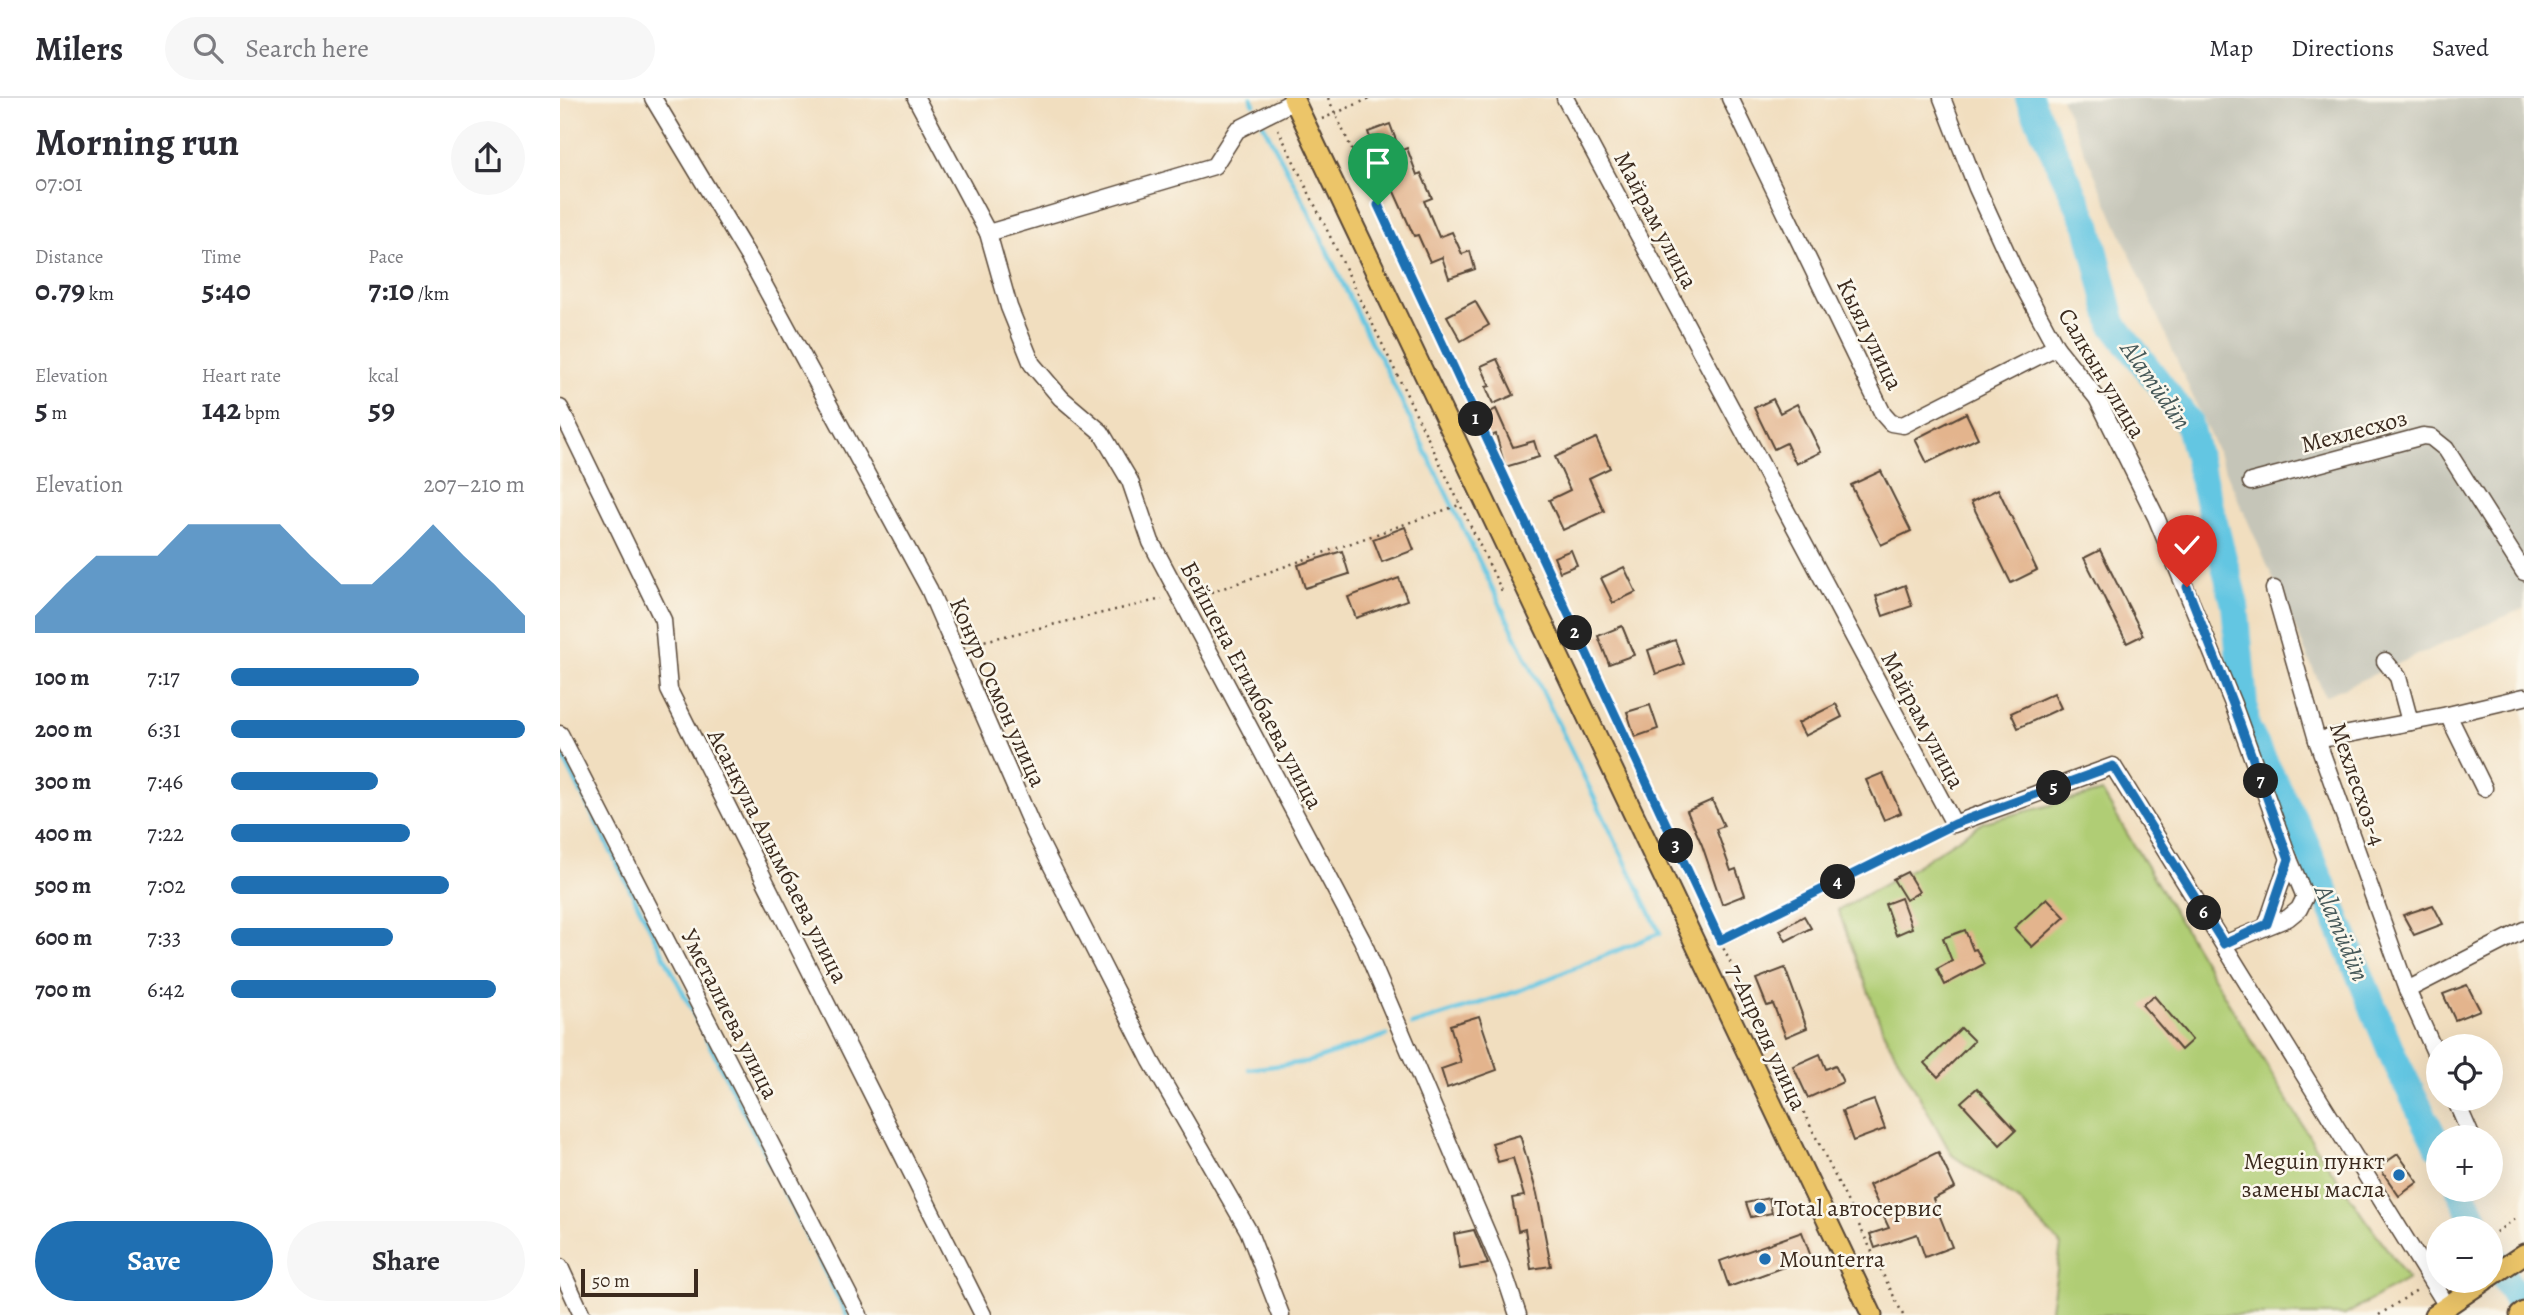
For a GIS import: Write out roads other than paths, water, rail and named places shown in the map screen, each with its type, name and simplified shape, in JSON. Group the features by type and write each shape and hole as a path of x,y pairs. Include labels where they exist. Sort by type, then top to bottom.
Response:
{"main road":[{"name":"7-Апреля улица","path":"1293,99 1872,1315"},
{"path":"2503,1268 2524,1254"},
{"path":"2446,1307 2466,1293"},
{"path":"2520,1315 2524,1312"}],"street":[{"name":"Конур Осмон улица","path":"653,98 751,261 929,589 1035,833 1151,1061 1248,1230 1281,1315"},
{"name":"Бейшена Егимбаева улица","path":"916,98 988,233 1009,307 1032,364 1061,398 1101,432 1130,481 1151,542 1362,940 1504,1273 1518,1315"},
{"name":"Майрам улица","path":"1565,98 1954,824 2113,766 2446,1307"},
{"name":"Кыял улица","path":"1730,98 1883,414 1891,424 1903,425 2056,347"},
{"name":"Салкын улица","path":"1942,98 1996,232 2056,347 2096,398 2156,517 2233,704 2305,897 2300,909 2288,918 2267,924 2224,944"},
{"path":"988,233 1214,166 1237,130 1293,99"},
{"name":"Асанкула Алымбаева улица","path":"560,408 663,620 669,690 983,1315"},
{"name":"Мехлесхоз","path":"2251,482 2423,436 2431,437 2446,449 2524,572"},
{"name":"Мехлесхоз-4","path":"2274,589 2317,740 2407,990 2427,1034"},
{"path":"2385,661 2398,677 2410,722"},
{"path":"2317,740 2448,715 2524,697"},
{"path":"2448,715 2484,788"},
{"name":"Уметалиева улица","path":"560,734 859,1315"},
{"path":"2267,924 2289,859"},
{"path":"2407,990 2524,930"},
{"path":"560,1267 582,1315"}],"waterway":[{"path":"1251,98 1254,104"},
{"name":"Alamüdün","path":"2029,98 2088,225 2113,324 2188,421 2235,605 2246,727 2304,840 2394,1058 2428,1125"},
{"path":"1263,124 1304,202 1660,933 1518,991 1412,1025"},
{"path":"562,755 847,1315"},
{"path":"1249,1069 1308,1062 1387,1035"},
{"name":"Alamüdün","path":"2466,1202 2473,1216"},
{"name":"Alamüdün","path":"2503,1275 2524,1313"}],"place":[{"name":"Meguin пункт замены масла","path":"2399,1175"},
{"name":"Total автосервис","path":"1760,1208"},
{"name":"Mounterra","path":"1765,1259"}]}
